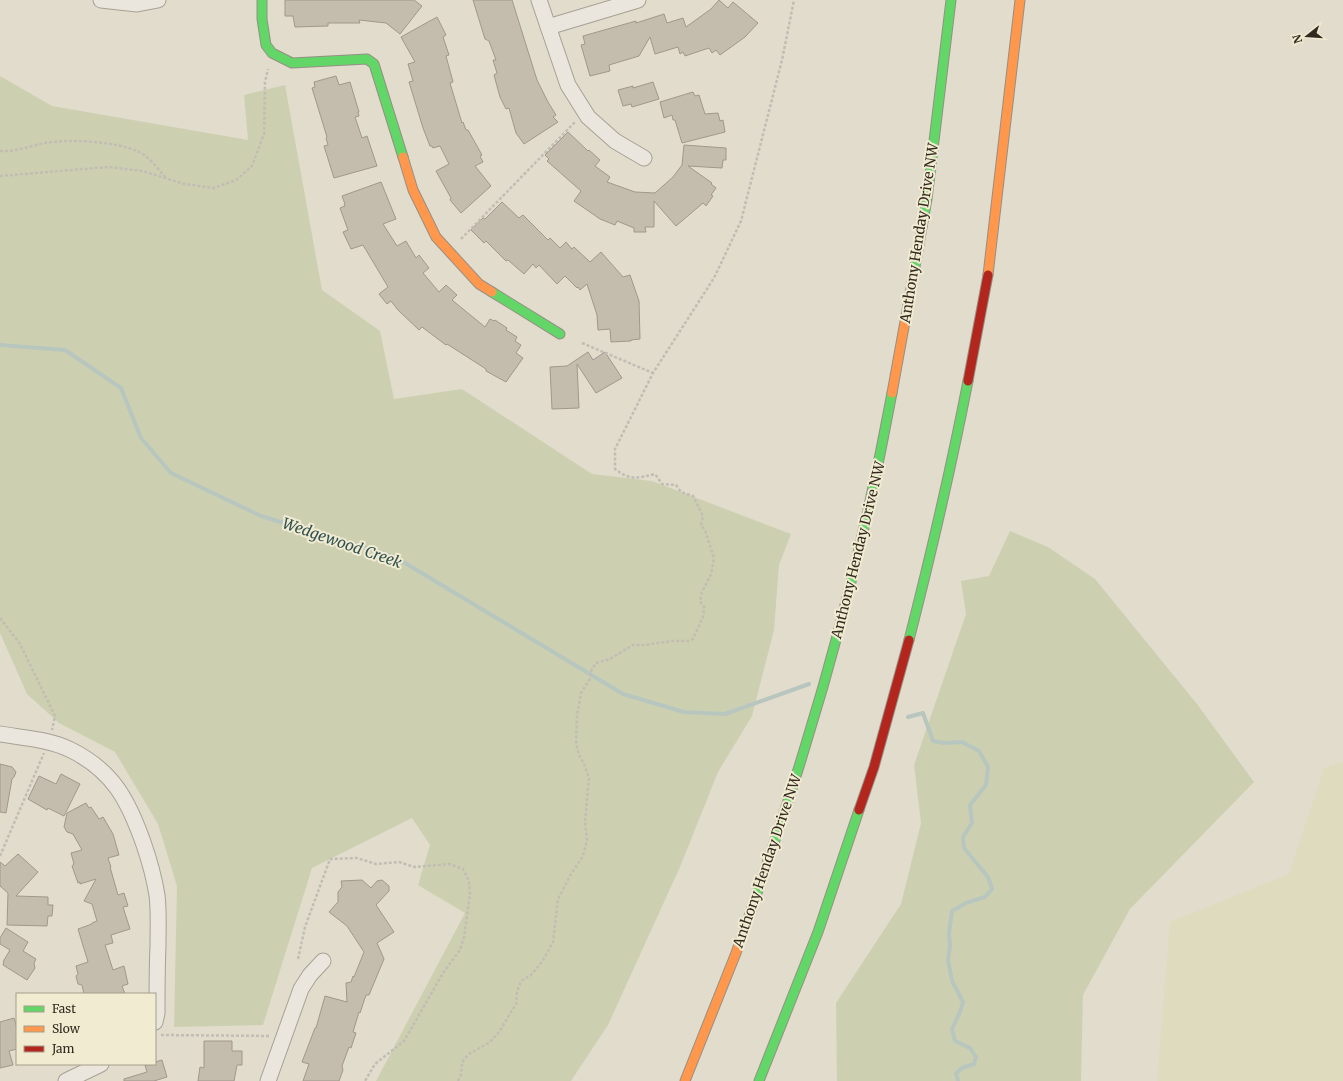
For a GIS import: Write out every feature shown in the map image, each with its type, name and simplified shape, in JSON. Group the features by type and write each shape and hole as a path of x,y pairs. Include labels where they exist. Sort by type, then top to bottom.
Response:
{"main road":[{"path":"262,0 262,19 266,45 272,54 292,63 367,59 374,64 413,190 436,237 479,284 560,334"},
{"name":"Anthony Henday Drive NW","path":"685,1081 736,953 772,848 819,701 861,544 881,454 927,199 951,0"},
{"path":"759,1081 818,932 874,767 902,667 927,568 960,428 989,269 1020,0"},
{"path":"1013,68 1026,0"}],"street":[{"path":"101,0 137,4 158,0"},
{"path":"539,0 568,85 588,117 615,141 644,158"},
{"path":"548,27 638,0"},
{"path":"0,734 49,742 70,750 93,763 121,792 134,817 148,855 157,896 158,924 156,1018"},
{"path":"268,1081 301,989 322,960"},
{"path":"66,1081 99,1065"}],"path":[{"path":"458,1081 461,1075 462,1062 469,1054 490,1042 499,1032 516,1004 517,992 521,981 531,975 542,962 550,949 553,942 558,899 571,874 583,856 587,840 585,822 590,778 579,755 576,744 577,715 581,693 590,679 591,670 596,663 610,658 633,645 650,645 672,641 688,641 693,639 703,617 704,607 700,601 702,592 711,574 714,558 705,530 700,525 703,516 693,496 681,492 676,485 662,484 655,474 637,479 621,474 615,469 615,449 653,373 714,278 741,221 782,60 794,0"},
{"path":"0,176 108,167 143,171 184,184 214,188 236,180 252,166 264,134 265,82 272,54"},
{"path":"461,239 575,122"},
{"path":"0,151 10,152 46,143 73,141 103,143 138,151 167,178"},
{"path":"582,343 653,373"},
{"path":"0,618 20,644 55,716 49,742 0,856"},
{"path":"298,959 305,927 330,859 357,858 376,864 399,862 414,867 449,864 463,869 469,881 470,894 464,937 460,950 443,973 404,1041 375,1064 365,1081"},
{"path":"156,1035 284,1036"}],"shaded area":[{"path":"1343,761 1343,1081 1157,1081 1170,922 1289,874 1324,768"}],"green space":[{"path":"0,76 52,106 248,140 244,95 285,85 322,290 380,331 394,399 462,389 592,474 652,481 791,534 779,565 774,630 752,716 718,772 680,867 608,1025 571,1081 376,1081 465,913 418,885 430,845 412,818 312,868 263,1025 174,1027 177,886 158,824 115,752 59,723 27,694 0,633"},
{"path":"1010,531 1048,547 1095,579 1197,704 1254,782 1130,909 1083,995 1081,1081 837,1081 836,1003 901,904 921,823 914,765 966,614 961,581 989,576"}],"building":[{"path":"285,0 414,0 422,6 400,34 386,23 359,20 360,23 328,23 328,26 295,27 293,16 285,16"},
{"path":"473,0 512,0 537,80 556,115 553,117 558,122 524,144 516,133 509,108 506,109 500,97 494,75 497,73 493,60 496,60 489,41 485,39"},
{"path":"719,0 728,8 733,2 758,23 745,37 720,55 716,50 712,53 709,48 685,56 683,52 680,54 678,47 655,54 650,37 639,56 609,65 610,71 590,76 581,45 585,44 583,36 636,21 636,23 664,14 667,23 683,18 686,27 711,9"},
{"path":"437,17 446,35 443,37 449,55 446,56 453,82 450,83 462,123 463,122 466,130 468,130 482,155 480,156 483,162 475,166 491,186 461,213 450,200 451,198 436,171 449,164 440,146 433,148 430,146 423,128 409,82 413,81 408,64 415,62 401,37"},
{"path":"336,76 339,85 350,82 359,112 359,116 355,117 362,138 367,136 377,166 334,178 324,146 328,145 327,137 312,88 315,87 314,82"},
{"path":"653,82 659,99 632,107 631,104 623,106 618,90 633,86 633,88"},
{"path":"693,92 695,96 699,95 705,114 718,113 720,121 723,120 725,132 682,143 675,120 673,120 672,115 664,118 660,102"},
{"path":"568,132 600,160 595,166 610,177 607,182 635,192 655,193 673,177 682,165 684,145 726,148 726,160 723,160 722,168 688,166 712,183 711,184 716,188 711,195 713,196 706,206 703,203 676,226 654,201 654,227 645,227 646,232 634,232 634,228 617,221 615,225 600,219 574,201 581,191 547,161 549,159 545,155"},
{"path":"381,182 396,219 383,224 397,246 406,241 416,258 419,255 429,268 423,273 439,292 446,285 457,295 452,300 485,327 490,319 495,320 517,337 515,341 521,345 516,353 523,358 506,382 486,371 486,369 447,344 446,345 422,327 419,330 398,310 391,301 387,304 379,294 388,287 363,245 351,249 343,232 348,230 340,208 345,206 342,196"},
{"path":"502,202 519,218 523,215 548,240 550,238 560,248 566,242 572,249 574,247 590,262 601,252 623,277 630,275 639,301 640,339 611,342 610,329 598,330 597,315 587,284 580,290 565,276 557,284 539,265 536,268 533,264 524,274 508,260 506,261 486,241 484,243 471,230 483,218 485,219"},
{"path":"588,352 593,360 605,352 622,378 596,393 577,364 579,408 552,409 550,367 567,366"},
{"path":"0,764 12,767 16,772 12,779 6,813 0,812"},
{"path":"61,774 80,784 64,816 48,808 47,810 28,799 39,776 56,784"},
{"path":"86,803 89,808 91,807 99,819 103,817 113,834 119,855 108,858 118,895 124,893 128,906 123,907 130,929 111,935 113,943 105,945 113,970 124,966 128,984 122,986 125,993 84,993 82,985 78,984 76,966 88,962 78,929 97,921 92,904 84,901 96,879 80,884 80,882 78,883 72,866 74,864 71,853 82,850 73,834 67,832 64,827 67,813"},
{"path":"18,854 38,872 16,896 48,897 48,905 53,905 52,916 48,916 47,926 7,925 8,893 0,886 0,862 5,866"},
{"path":"362,880 371,888 377,881 382,880 389,886 389,891 376,905 394,932 377,943 384,959 369,995 366,995 360,1013 359,1012 353,1032 356,1033 351,1048 349,1047 342,1066 343,1070 339,1081 303,1081 309,1064 302,1062 316,1028 325,996 347,1002 346,983 351,982 353,976 354,977 364,952 347,926 329,912 338,902 338,892 342,887 341,881"},
{"path":"6,928 28,942 23,951 36,959 34,963 35,968 27,980 3,965 4,960 10,950 0,944 0,938"},
{"path":"14,1018 16,1025 16,1049 9,1051 13,1065 0,1068 0,1022"},
{"path":"204,1041 232,1041 232,1051 242,1051 242,1065 237,1065 234,1081 198,1081 200,1067 204,1068"},
{"path":"162,1060 167,1077 154,1081 124,1081 124,1079 147,1072 145,1065 156,1065 156,1062"}],"waterway":[{"name":"Wedgewood Creek","path":"0,345 65,350 121,388 141,438 171,473 261,516 395,557 623,694 684,712 725,714 809,684"},
{"name":"Wedgewood Creek","path":"908,717 923,713 933,741 944,743 962,742 979,751 988,767 986,785 970,805 972,823 963,837 964,848 988,877 992,889 985,897 966,903 952,911 949,933 950,947 948,960 952,981 963,1002 952,1029 955,1041 970,1048 976,1057 974,1064 962,1068 956,1074 958,1081"}],"traffic: fast":[{"path":"262,0 262,19 266,45 272,53 292,63 367,59 374,64 403,157"},
{"path":"914,272 927,199 951,0"},
{"path":"492,292 560,334"},
{"path":"909,640 955,446 968,381"},
{"path":"752,908 792,787 843,615 874,482 892,393"},
{"path":"759,1081 818,932 859,810"}],"traffic: slow":[{"path":"988,275 1020,0"},
{"path":"403,157 413,190 436,237 479,284 492,292"},
{"path":"892,393 914,272"},
{"path":"685,1081 736,953 752,908"}],"traffic: jam":[{"path":"968,381 988,275"},
{"path":"859,810 874,767 909,640"}]}
